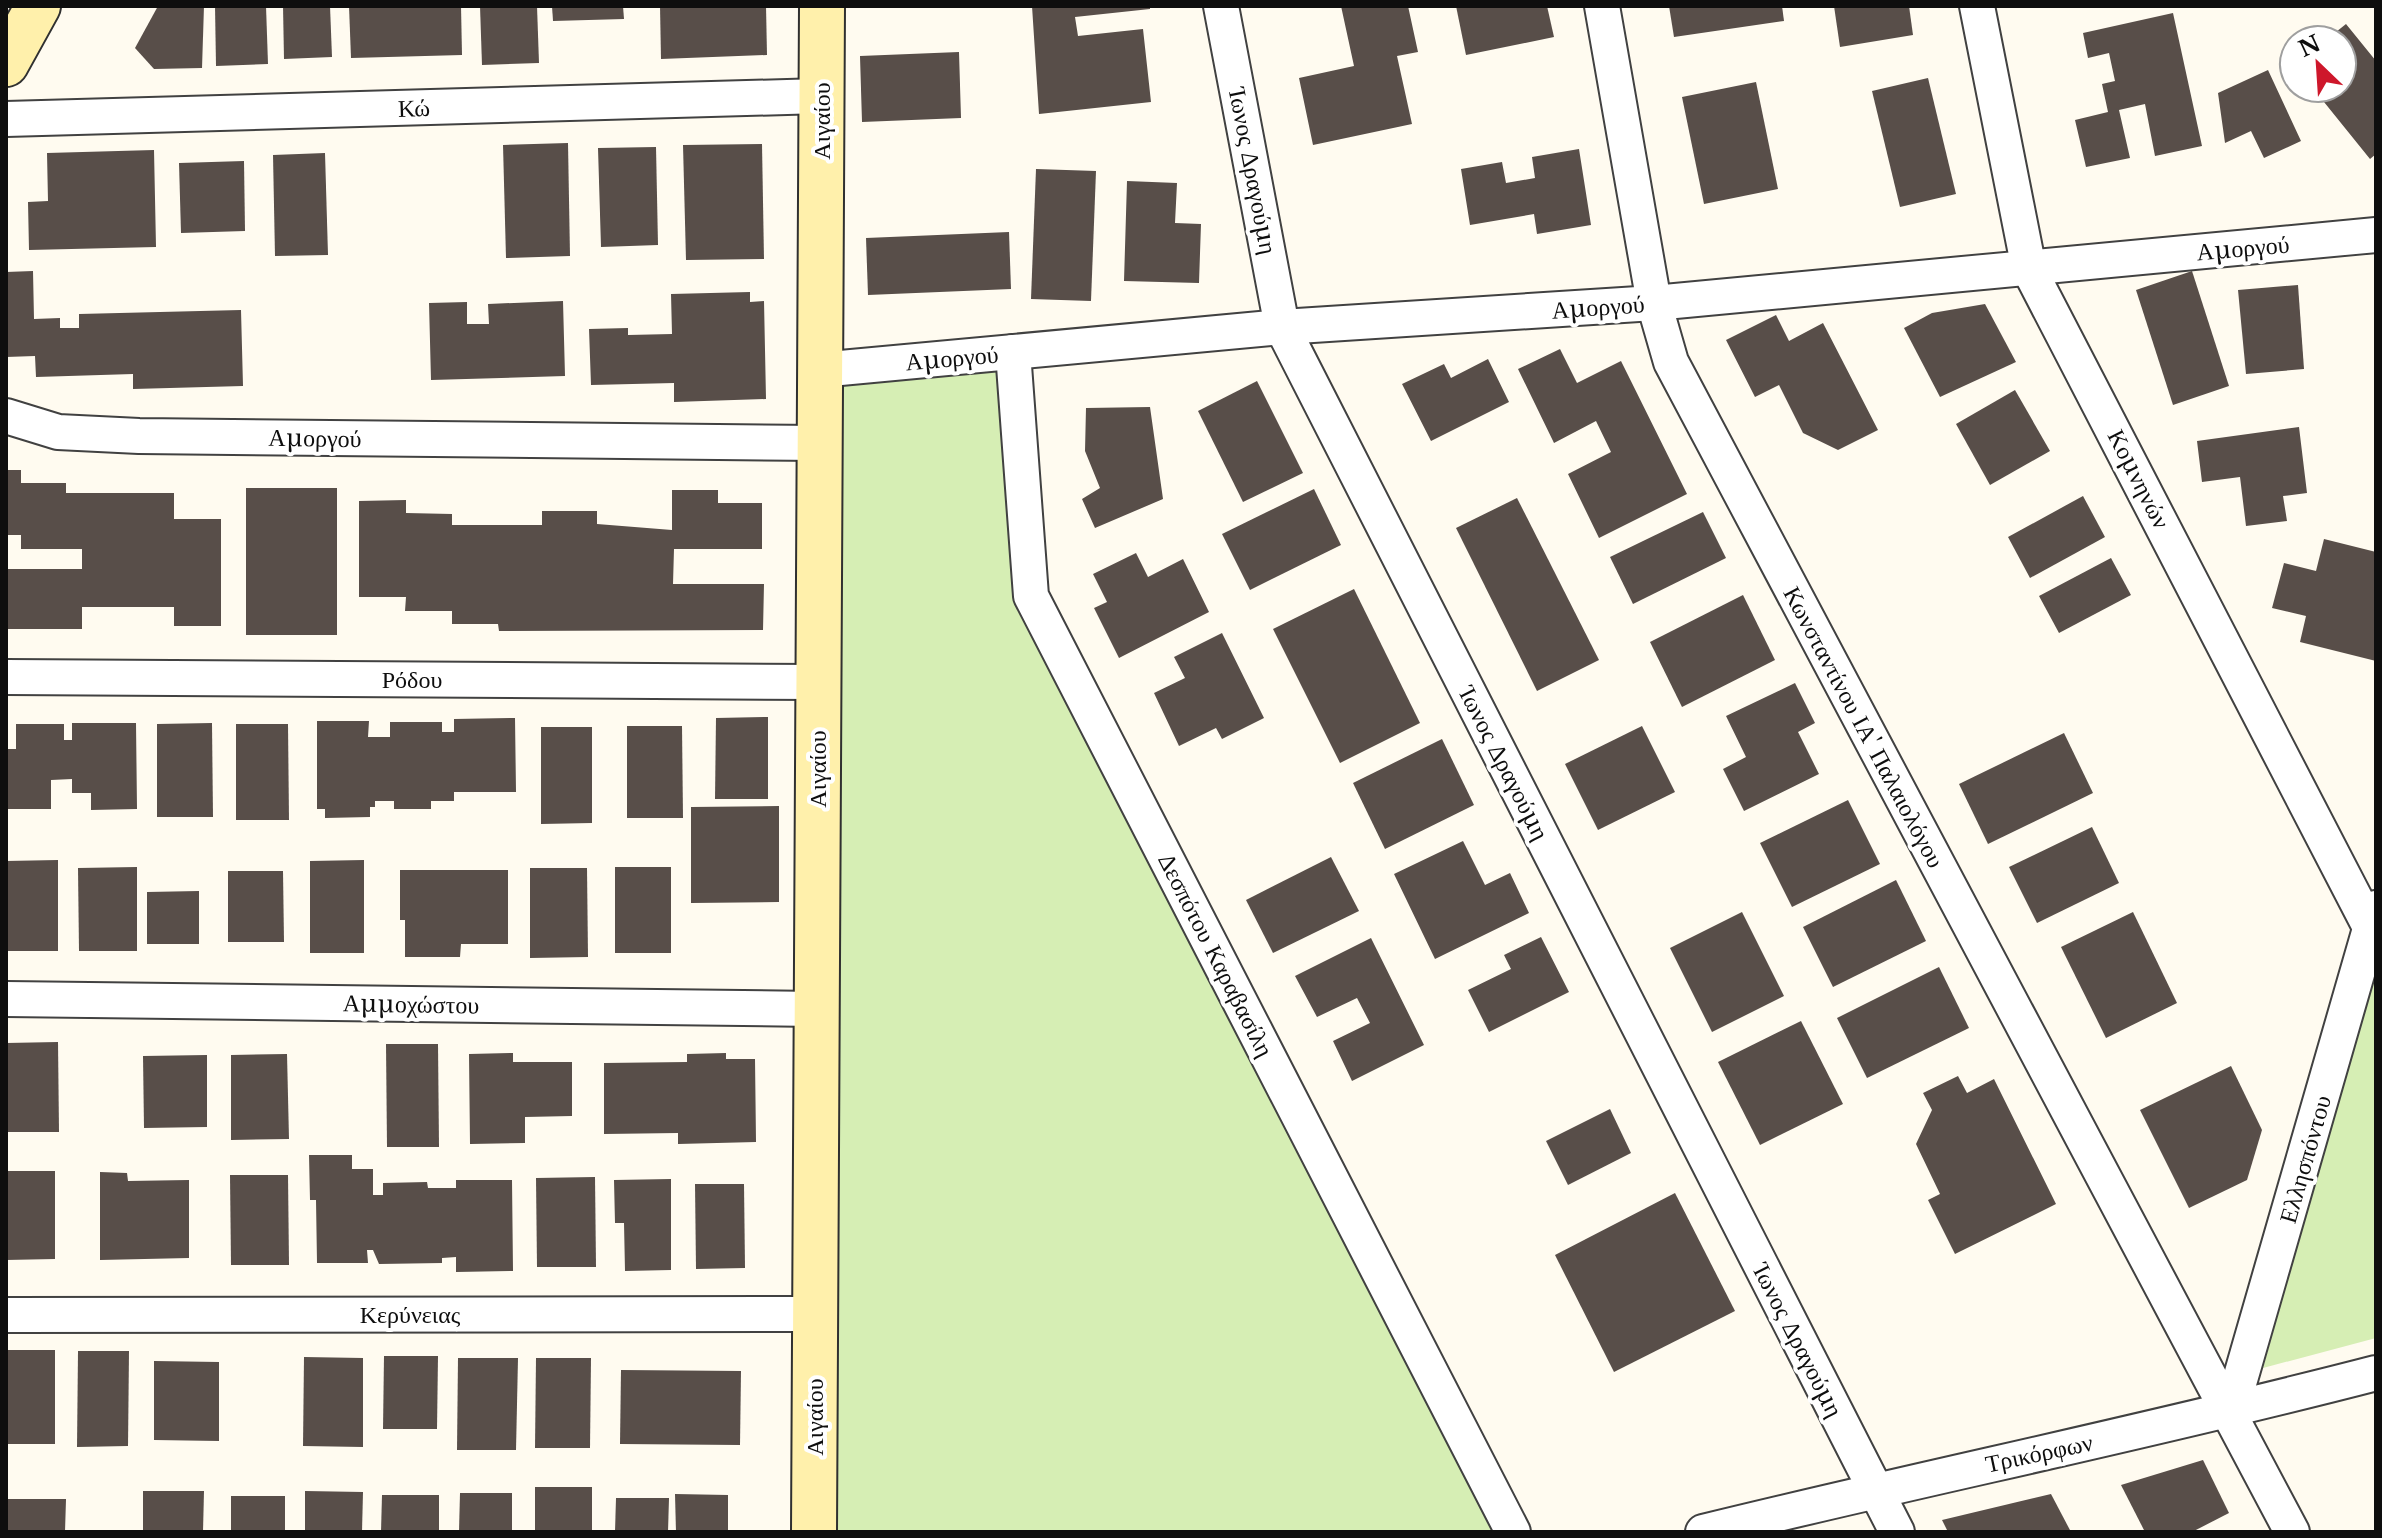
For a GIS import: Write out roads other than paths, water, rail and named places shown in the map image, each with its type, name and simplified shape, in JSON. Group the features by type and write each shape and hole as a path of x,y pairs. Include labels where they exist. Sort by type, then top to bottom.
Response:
{"street":[{"path":"6,64 38,6"},
{"name":"Αιγαίου","path":"814,1532 822,6"},
{"name":"Ίωνος Δραγούμη","path":"1221,6 1282,327 1897,1532"},
{"name":"Κωνσταντίνου ΙΑ' Παλαιολόγου","path":"1602,6 1654,303 1671,362 2191,1346 2231,1411 2292,1532"},
{"name":"Κοµνηνών","path":"1977,6 2029,269 2373,918"},
{"name":"Κώ","path":"6,119 821,96"},
{"name":"Αμοργού","path":"819,370 1282,327 1654,303 2376,235"},
{"name":"Δεσπότου Καραβασίλη","path":"1013,352 1031,596 1513,1532"},
{"name":"Αμοργού","path":"6,416 58,432 139,436 819,443"},
{"name":"Ρόδου","path":"6,677 818,682"},
{"name":"Ελλησπόντου","path":"2231,1411 2373,918"},
{"name":"Αμμοχώστου","path":"6,999 816,1009"},
{"name":"Κερύνειας","path":"6,1315 815,1314"},
{"name":"Τρικόρφων","path":"1703,1532 1875,1489 2231,1411 2376,1373"}]}
